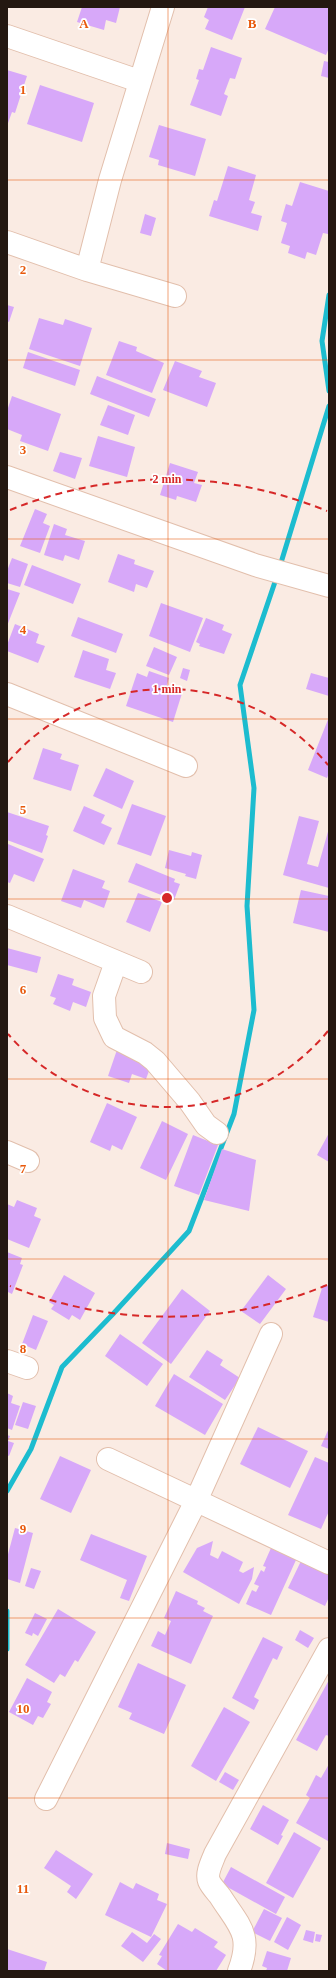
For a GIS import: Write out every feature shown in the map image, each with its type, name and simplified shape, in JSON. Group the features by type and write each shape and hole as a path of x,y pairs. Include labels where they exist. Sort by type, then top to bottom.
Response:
{"street":[{"path":"87,270 139,80 163,7"},
{"path":"7,36 139,80"},
{"path":"7,242 87,270 175,296"},
{"path":"7,478 255,565 329,586"},
{"path":"7,694 186,766"},
{"path":"7,916 141,972"},
{"path":"116,962 104,996 105,1018 114,1037 145,1053 155,1061 190,1102 206,1125 217,1133"},
{"path":"7,1152 28,1161"},
{"path":"46,1799 196,1501 271,1334"},
{"path":"7,1361 27,1368"},
{"path":"108,1459 329,1563"},
{"path":"238,1971 245,1952 246,1939 209,1880 210,1868 215,1854 329,1649"}],"building":[{"path":"82,7 120,7 116,23 106,20 104,30 77,22"},
{"path":"208,7 245,7 232,40 205,29 209,20 204,17"},
{"path":"275,7 329,7 329,48 326,55 265,29"},
{"path":"211,47 242,58 235,79 230,78 224,94 228,96 221,116 190,105 199,80 196,79 199,69 203,70"},
{"path":"324,61 329,62 329,78 321,76"},
{"path":"7,70 27,76 15,113 12,112 7,126"},
{"path":"40,85 94,103 82,142 27,124"},
{"path":"159,125 206,139 195,176 158,165 159,160 149,157"},
{"path":"228,166 256,175 249,200 255,202 251,213 262,216 258,231 209,216 214,200 217,201"},
{"path":"300,182 329,191 328,234 323,233 316,255 307,252 305,259 288,253 290,246 281,243 287,223 281,221 286,204 292,206"},
{"path":"145,214 156,218 151,236 140,233"},
{"path":"7,305 14,307 9,322 7,321"},
{"path":"39,318 63,325 65,319 92,328 80,366 29,349"},
{"path":"119,341 137,347 136,351 164,363 152,393 106,375"},
{"path":"28,352 80,370 75,386 23,368"},
{"path":"175,361 202,371 199,377 216,383 207,407 163,390"},
{"path":"97,376 156,399 149,417 90,394"},
{"path":"12,396 61,414 48,451 20,441 22,435 7,429 7,411"},
{"path":"108,405 135,415 128,435 100,425"},
{"path":"98,436 135,447 127,477 89,466"},
{"path":"60,452 82,458 75,479 53,471"},
{"path":"170,463 198,472 194,483 202,485 196,502 177,496 176,500 160,495"},
{"path":"35,509 47,514 43,523 50,526 40,553 20,546"},
{"path":"54,524 67,529 65,535 85,541 79,560 65,555 63,561 44,555"},
{"path":"118,554 135,560 134,564 154,571 147,588 136,584 134,592 108,582"},
{"path":"12,558 28,564 20,587 7,583 7,571"},
{"path":"32,565 81,584 73,604 24,585"},
{"path":"7,589 20,593 7,626"},
{"path":"161,603 203,618 190,652 149,636"},
{"path":"78,617 123,634 116,653 71,636"},
{"path":"206,618 224,625 222,630 232,634 224,654 199,646 200,644 196,642"},
{"path":"15,624 39,634 36,643 45,646 38,663 7,651 7,645"},
{"path":"154,647 177,657 169,675 146,666"},
{"path":"83,650 109,659 106,670 116,673 110,689 74,677"},
{"path":"183,668 190,670 187,681 180,678"},
{"path":"149,671 169,678 167,685 183,690 173,722 126,706 137,673 147,677"},
{"path":"311,673 329,678 329,696 306,689"},
{"path":"329,717 329,773 327,778 308,770"},
{"path":"43,748 62,754 60,759 79,765 71,791 33,779"},
{"path":"106,768 134,781 122,809 93,796"},
{"path":"132,804 166,816 151,856 117,844"},
{"path":"84,806 105,815 101,823 112,828 104,845 73,831"},
{"path":"7,812 49,826 46,835 48,836 42,853 7,840"},
{"path":"299,816 319,821 307,864 318,867 329,828 329,888 283,875"},
{"path":"8,844 44,859 34,882 14,874 10,883 7,882"},
{"path":"169,850 191,856 192,852 202,855 196,879 185,876 186,874 165,868"},
{"path":"136,863 175,879 174,882 180,884 174,900 128,882"},
{"path":"73,869 105,881 102,888 110,891 104,908 84,900 81,908 61,901"},
{"path":"301,890 329,896 329,932 293,923"},
{"path":"138,893 162,902 150,932 126,922"},
{"path":"7,948 41,957 37,973 7,965"},
{"path":"58,974 74,979 72,985 91,992 86,1007 73,1002 70,1011 53,1004 56,998 50,996"},
{"path":"119,1044 152,1063 146,1079 132,1074 129,1083 108,1076"},
{"path":"107,1103 137,1117 122,1150 112,1145 110,1151 90,1142"},
{"path":"162,1121 188,1134 166,1180 140,1168"},
{"path":"329,1133 329,1162 317,1155"},
{"path":"193,1135 218,1145 199,1195 174,1186"},
{"path":"222,1149 256,1160 249,1211 204,1200"},
{"path":"17,1200 37,1208 34,1216 41,1219 29,1248 7,1239 7,1204 14,1207"},
{"path":"7,1252 22,1258 20,1264 23,1265 12,1294 8,1292 7,1296"},
{"path":"64,1275 95,1293 80,1320 72,1315 69,1320 51,1309 54,1305 49,1302"},
{"path":"268,1275 286,1289 260,1324 241,1311"},
{"path":"323,1285 329,1286 329,1322 313,1317"},
{"path":"182,1289 210,1311 171,1364 142,1343"},
{"path":"33,1315 48,1321 36,1350 22,1344"},
{"path":"120,1334 163,1364 147,1386 105,1356"},
{"path":"207,1350 223,1360 220,1365 240,1378 225,1400 189,1377"},
{"path":"174,1374 223,1404 205,1435 155,1406"},
{"path":"7,1393 13,1396 11,1403 20,1406 12,1430 7,1428"},
{"path":"23,1402 36,1406 28,1429 15,1425"},
{"path":"258,1427 308,1451 290,1488 240,1464"},
{"path":"329,1428 329,1449 321,1446"},
{"path":"7,1435 10,1436 8,1441 14,1443 9,1456 7,1455"},
{"path":"60,1456 91,1470 71,1513 40,1499"},
{"path":"315,1457 329,1463 329,1511 321,1529 288,1515"},
{"path":"15,1528 33,1533 20,1583 7,1579 7,1558"},
{"path":"91,1534 147,1556 129,1601 120,1598 127,1580 80,1560"},
{"path":"213,1541 210,1555 218,1559 222,1551 243,1562 239,1571 243,1573 254,1567 252,1579 239,1604 183,1572 197,1548"},
{"path":"271,1548 296,1560 271,1615 246,1604 252,1590 256,1592 259,1586 254,1584 261,1570 264,1572 266,1567 263,1566"},
{"path":"301,1561 329,1575 329,1597 325,1606 288,1588"},
{"path":"31,1568 41,1571 34,1589 25,1586"},
{"path":"176,1591 198,1601 197,1604 205,1608 203,1611 213,1616 191,1664 151,1646 158,1631 165,1635 171,1621 164,1618"},
{"path":"58,1609 96,1632 78,1662 75,1660 65,1677 60,1674 54,1683 25,1665"},
{"path":"35,1613 47,1619 38,1636 33,1633 32,1636 25,1633"},
{"path":"300,1630 314,1638 308,1648 295,1640"},
{"path":"263,1637 283,1647 277,1660 273,1658 254,1697 259,1700 254,1710 232,1698"},
{"path":"138,1663 186,1685 164,1734 129,1719 132,1713 118,1707"},
{"path":"27,1678 52,1692 47,1702 51,1704 43,1718 38,1716 33,1725 9,1712"},
{"path":"329,1680 329,1736 326,1735 317,1751 296,1740"},
{"path":"224,1707 250,1722 216,1781 191,1766"},
{"path":"329,1764 328,1841 296,1823 310,1798 306,1795 316,1775 321,1778"},
{"path":"225,1772 239,1780 233,1790 219,1782"},
{"path":"263,1805 289,1820 281,1835 283,1836 278,1845 250,1829"},
{"path":"294,1832 321,1848 293,1898 266,1883"},
{"path":"167,1843 190,1849 188,1859 165,1854"},
{"path":"56,1850 93,1874 76,1899 67,1892 71,1886 44,1868"},
{"path":"231,1867 285,1897 276,1914 222,1884"},
{"path":"120,1882 133,1889 136,1883 159,1894 157,1900 167,1904 151,1937 105,1915"},
{"path":"264,1909 282,1918 270,1941 252,1932"},
{"path":"287,1917 301,1925 288,1950 274,1942"},
{"path":"178,1924 192,1932 195,1928 218,1942 214,1947 226,1955 216,1971 167,1971 157,1964 162,1956 159,1955"},
{"path":"306,1930 315,1932 313,1943 303,1940"},
{"path":"132,1932 147,1943 154,1934 161,1939 143,1962 121,1946"},
{"path":"316,1934 322,1935 320,1942 315,1941"},
{"path":"7,1949 47,1962 44,1971 7,1971"},
{"path":"267,1951 291,1958 287,1971 266,1971 267,1968 262,1966"}],"waterway":[{"path":"329,295 322,341 329,391"},
{"path":"280,566 329,406"},
{"path":"7,1491 31,1449 62,1367 189,1231 234,1114 254,1010 247,906 254,788 240,685 277,576"},
{"path":"7,1611 7,1649"}]}
